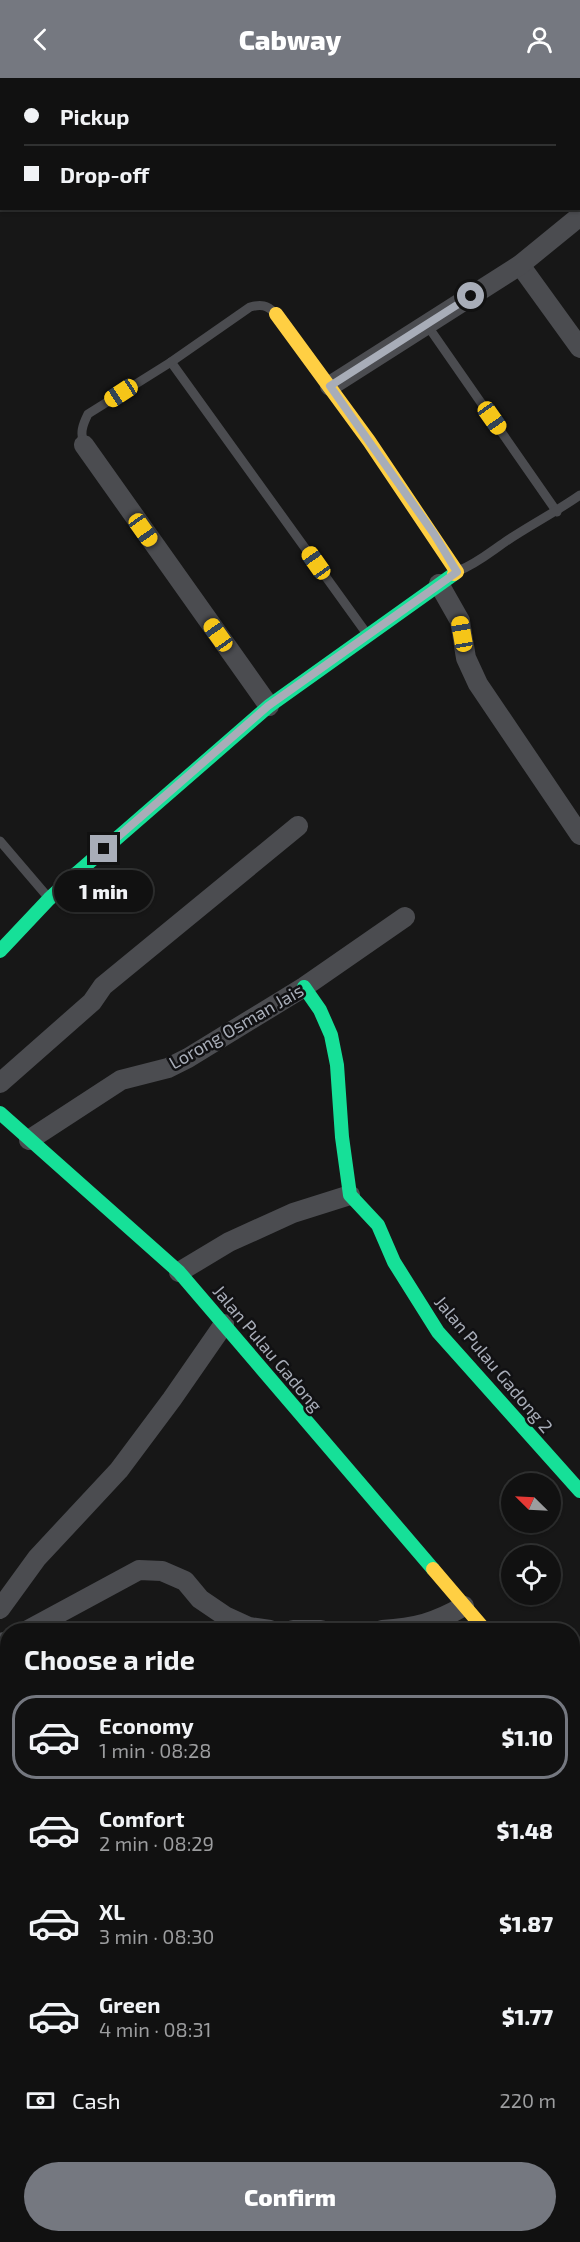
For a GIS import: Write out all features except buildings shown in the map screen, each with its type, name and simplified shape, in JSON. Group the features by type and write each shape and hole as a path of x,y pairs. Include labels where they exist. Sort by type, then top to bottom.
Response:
{"street":[{"path":"330,386 520,265 580,216"},
{"path":"520,265 580,348"},
{"path":"0,951 49,899 268,706 457,572 434,534 330,386 276,314"},
{"path":"84,445 268,706"},
{"path":"439,584 460,621 466,658 478,684 580,835"},
{"path":"0,1083 92,1002 104,986 298,826"},
{"name":"Lorong Osman Jais","path":"29,1140 122,1080 168,1068 188,1058 304,987 405,917"},
{"path":"179,1272 229,1242 293,1213 350,1195 342,1137 337,1065 331,1035 321,1010 304,987"},
{"name":"Jalan Pulau Gadong","path":"0,1113 179,1272 479,1623"},
{"name":"Jalan Pulau Gadong 2","path":"350,1195 378,1225 410,1289 438,1332 580,1491"},
{"path":"0,1609 36,1558 119,1470 224,1324"},
{"path":"41,1623 139,1570 162,1571 185,1581 200,1599 225,1616 240,1623"},
{"path":"430,1623 442,1619 464,1606"}],"lane":[{"path":"84,445 81,436 82,425 88,414 171,362 250,308 260,304 276,314"},
{"path":"427,325 556,512"},
{"path":"171,362 368,636"},
{"path":"457,572 471,566 580,495"},
{"path":"0,841 49,899"}],"traffic: fast":[{"path":"0,951 77,873 269,706 454,574"},
{"path":"304,987 320,1010 331,1035 337,1065 342,1137 350,1195 378,1225 394,1262 438,1332 580,1491"},
{"path":"0,1113 179,1272 433,1569"}],"traffic: slow":[{"path":"276,314 369,441 457,572 454,574"},
{"path":"433,1569 479,1623"}],"route":[{"path":"104,849 268,706 457,572 434,534 330,386 471,296"}]}
